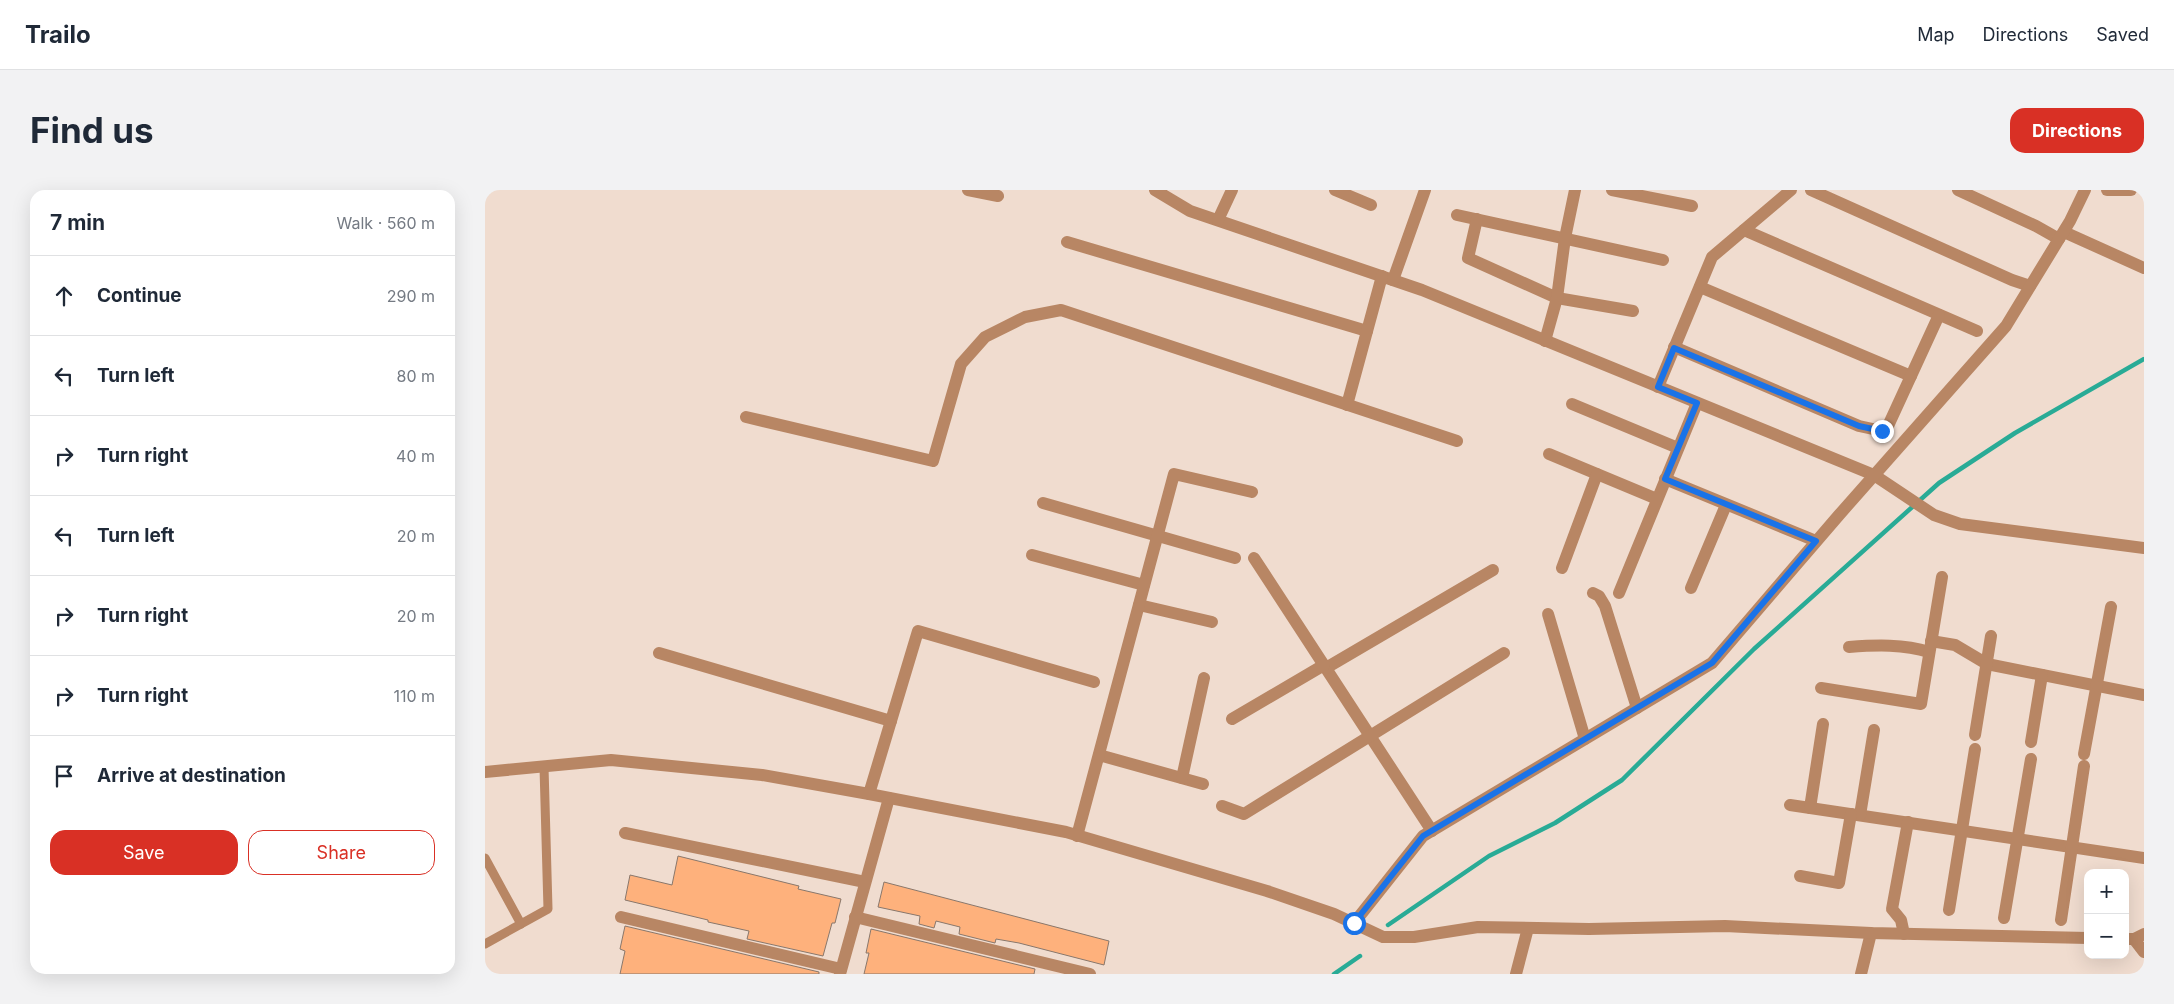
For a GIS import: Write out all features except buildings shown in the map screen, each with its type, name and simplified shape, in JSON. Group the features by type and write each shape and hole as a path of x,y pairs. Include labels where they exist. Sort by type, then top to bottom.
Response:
{"street":[{"path":"967,190 998,196"},
{"path":"1155,190 1190,210 1422,290 1874,475 1934,516 1960,524 2144,548"},
{"path":"1218,220 1232,190"},
{"path":"1335,190 1371,206"},
{"path":"1347,404 1367,331 1387,278 1425,190"},
{"path":"1545,341 1557,298 1565,238 1575,190"},
{"path":"1613,190 1692,206"},
{"path":"1658,387 1712,257 1791,190"},
{"path":"1811,190 2012,280 2030,286"},
{"path":"1958,190 2036,226 2144,268"},
{"path":"1354,923 1423,836 1712,663 1816,541 2006,326 2061,235 2085,190"},
{"path":"2107,190 2131,190"},
{"path":"1457,215 1663,260"},
{"path":"1477,219 1468,258 1557,298 1633,311"},
{"path":"1744,230 1977,331"},
{"path":"1067,242 1367,331"},
{"path":"1700,287 1911,376"},
{"path":"746,417 933,461 961,364 985,337 1025,317 1061,310 1457,441"},
{"path":"1674,348 1872,430 1882,431 1888,426 1939,315"},
{"path":"1619,593 1697,403"},
{"path":"1572,404 1678,448"},
{"path":"1549,454 1657,499"},
{"path":"1077,836 1174,474 1252,492"},
{"path":"1561,568 1597,474"},
{"path":"1665,479 1816,541"},
{"path":"1043,503 1235,558"},
{"path":"1691,588 1726,505"},
{"path":"1032,555 1144,584"},
{"path":"1254,558 1432,831"},
{"path":"1232,719 1493,570"},
{"path":"1821,688 1921,704 1942,577"},
{"path":"1593,593 1599,596 1605,606 1637,708"},
{"path":"1139,605 1212,622"},
{"path":"2061,920 2071,847 2111,607"},
{"path":"1548,614 1585,739"},
{"path":"869,794 917,631 1094,682"},
{"path":"1975,735 1991,636"},
{"path":"1849,647 1875,645 1919,648 1955,645 1987,664 2144,695"},
{"path":"659,653 891,721"},
{"path":"1222,806 1244,814 1504,653"},
{"path":"2031,742 2042,675"},
{"path":"1181,778 1205,678"},
{"path":"1810,808 1823,724"},
{"path":"1800,876 1839,883 1873,730"},
{"path":"1949,910 1975,749"},
{"path":"1099,755 1203,784"},
{"path":"2004,918 2031,759"},
{"path":"485,772 611,760 761,774 1077,836 1267,891 1334,914 1383,936 1413,937 1478,927 1589,929 1725,926 1871,933 2084,938"},
{"path":"621,917 840,971 889,798"},
{"path":"1790,805 2144,858"},
{"path":"1904,934 1901,920 1892,909 1908,822"},
{"path":"625,833 865,882"},
{"path":"855,917 1089,974"},
{"path":"1516,974 1528,928"},
{"path":"1861,974 1871,933"},
{"path":"2135,938 2144,952"}],"lane":[{"path":"485,944 548,909 544,767"},
{"path":"485,858 521,924"}],"waterway":[{"path":"1388,925 1489,856 1555,823 1622,780 1754,649 1939,483 2015,433 2144,359"},
{"path":"1334,974 1360,956"}],"route":[{"path":"1354,923 1423,836 1712,663 1816,541 1665,479 1697,403 1658,387 1674,348 1859,426 1882,431"}]}
